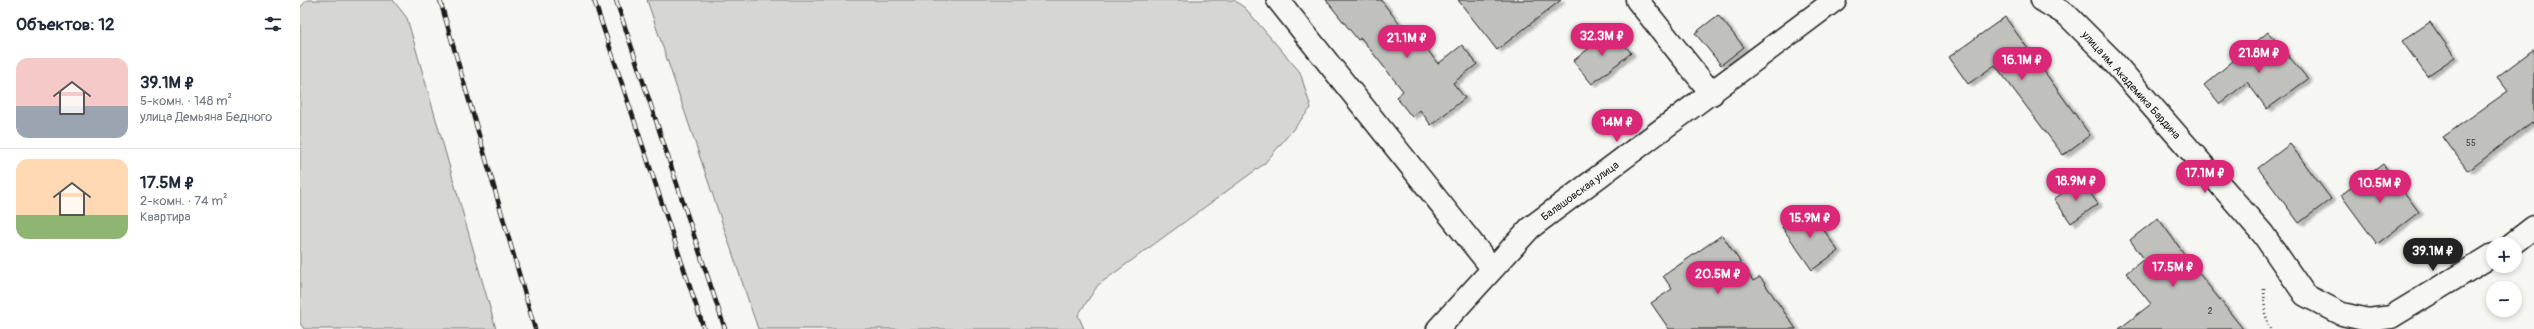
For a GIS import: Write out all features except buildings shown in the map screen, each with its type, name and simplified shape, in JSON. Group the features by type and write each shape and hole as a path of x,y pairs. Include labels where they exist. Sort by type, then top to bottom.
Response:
{"street":[{"path":"1278,0 1492,268"},
{"path":"1637,0 1712,94"},
{"name":"Балашовская улица","path":"1438,329 1530,228 1712,94 1836,0"},
{"name":"улица им. Академика Бардина","path":"2042,0 2067,15 2110,58 2263,234 2305,295 2342,314 2390,323"},
{"path":"2521,237 2534,227"},
{"path":"2390,323 2486,261"}],"shaded area":[{"path":"307,0 393,0 407,18 496,329 304,329 300,323 300,8"},
{"path":"647,0 1234,0 1245,8 1300,72 1311,108 1264,164 1098,285 1078,315 1084,329 758,329"}],"railway":[{"path":"440,0 535,329"},
{"path":"594,0 704,329"},
{"path":"616,0 725,329"}]}
